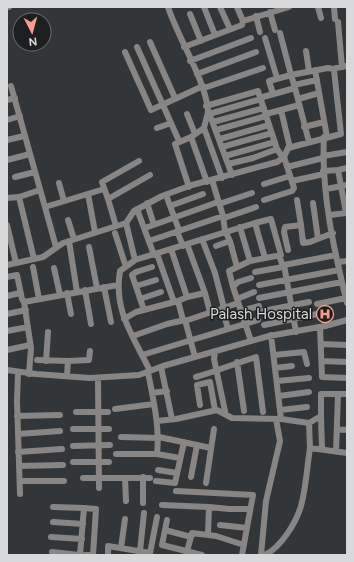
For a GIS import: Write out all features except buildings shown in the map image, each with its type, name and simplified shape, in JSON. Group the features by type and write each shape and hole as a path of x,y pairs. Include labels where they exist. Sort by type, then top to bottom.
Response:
{"street":[{"path":"168,7 190,61 203,87 208,110 220,139 232,175"},
{"path":"204,7 215,35"},
{"path":"220,7 230,29"},
{"path":"237,7 243,21"},
{"path":"184,47 242,25 243,21 280,7"},
{"path":"271,10 289,7"},
{"path":"318,7 321,18"},
{"path":"273,94 269,81 277,78 328,68 334,69 344,67 334,7"},
{"path":"271,10 291,75 304,127 310,142"},
{"path":"190,14 201,40"},
{"path":"256,16 260,32"},
{"path":"190,61 251,38"},
{"path":"265,38 277,78"},
{"path":"150,42 175,98"},
{"path":"137,48 179,141"},
{"path":"306,51 312,71 317,80 324,122 326,137 323,157 326,189 336,255 346,296 317,304"},
{"path":"125,52 150,110 203,87 263,68"},
{"path":"197,74 256,52"},
{"path":"135,260 126,223 131,214 137,209 147,203 189,187 277,162 284,158 290,148 339,134 341,132 334,69"},
{"path":"208,110 262,98 317,80"},
{"path":"11,86 56,247"},
{"path":"208,110 256,90 262,98 277,149 284,158 294,188 292,191 264,200"},
{"path":"213,122 281,110 319,93"},
{"path":"7,100 15,98"},
{"path":"208,110 204,128 222,178"},
{"path":"281,110 290,148"},
{"path":"216,130 266,112"},
{"path":"186,114 209,181 219,203 237,267"},
{"path":"7,120 20,116"},
{"path":"304,127 324,122"},
{"path":"157,128 170,123"},
{"path":"220,139 269,125"},
{"path":"189,187 175,144 204,128"},
{"path":"222,147 272,133"},
{"path":"7,140 24,136"},
{"path":"225,156 275,142"},
{"path":"228,164 263,155 277,149"},
{"path":"287,167 347,152"},
{"path":"7,160 30,154"},
{"path":"116,226 102,182 139,161"},
{"path":"264,184 347,168"},
{"path":"330,215 346,213 344,185 338,170"},
{"path":"15,177 35,172"},
{"path":"108,199 150,175"},
{"path":"59,183 64,201"},
{"path":"326,189 344,185"},
{"path":"45,207 104,188"},
{"path":"7,198 19,197 40,190"},
{"path":"145,228 252,193"},
{"path":"88,194 95,232"},
{"path":"170,206 203,194"},
{"path":"166,195 178,231 205,293 210,312"},
{"path":"19,197 34,259"},
{"path":"297,200 303,243 333,233"},
{"path":"147,203 154,225"},
{"path":"313,203 318,239"},
{"path":"149,241 256,207"},
{"path":"137,209 149,241 184,321 195,357"},
{"path":"157,454 159,437 149,372 142,354 124,319 119,304 118,285 120,271 135,260 156,255 226,231 271,219 281,253 279,255 286,280 296,332"},
{"path":"68,220 72,240 77,292"},
{"path":"7,265 43,257 52,252 56,247 72,240 126,223"},
{"path":"255,224 265,258"},
{"path":"7,225 16,263"},
{"path":"288,250 284,229 285,227 301,225"},
{"path":"240,227 250,261"},
{"path":"115,233 126,267"},
{"path":"202,239 214,273 228,329"},
{"path":"216,246 230,240"},
{"path":"89,247 97,288"},
{"path":"171,250 187,298"},
{"path":"251,341 229,271 250,261 279,255"},
{"path":"233,287 238,282 253,275 283,267 284,264 336,255"},
{"path":"338,262 347,260"},
{"path":"33,267 39,299"},
{"path":"54,268 71,314"},
{"path":"144,310 132,275 136,272 152,268"},
{"path":"259,285 340,270"},
{"path":"7,277 17,275 20,293 26,310 30,345 29,374"},
{"path":"136,286 156,280"},
{"path":"259,298 342,282"},
{"path":"24,302 118,285"},
{"path":"104,287 111,322"},
{"path":"85,290 91,324"},
{"path":"140,299 161,292"},
{"path":"133,336 167,324 184,321 223,308 254,292"},
{"path":"7,296 20,293"},
{"path":"124,319 144,310 205,293"},
{"path":"263,311 309,302"},
{"path":"241,311 259,306"},
{"path":"7,314 26,310"},
{"path":"264,325 318,314"},
{"path":"142,354 258,320"},
{"path":"7,370 29,374 98,378 139,375 161,367 271,335 296,332 347,320"},
{"path":"7,331 28,327"},
{"path":"320,327 322,344 322,377 347,378"},
{"path":"46,360 48,332"},
{"path":"261,555 266,498 281,439 279,396 271,335"},
{"path":"322,344 347,345"},
{"path":"7,350 30,345"},
{"path":"37,360 89,360 90,351"},
{"path":"215,352 214,359 218,371 225,411"},
{"path":"274,355 304,352 307,364"},
{"path":"196,377 218,371 237,362 256,357 263,412"},
{"path":"67,376 68,361"},
{"path":"322,361 347,362"},
{"path":"237,362 244,411"},
{"path":"275,368 292,366"},
{"path":"161,367 172,419"},
{"path":"18,373 18,452 20,494"},
{"path":"98,378 99,488"},
{"path":"277,381 309,378"},
{"path":"200,405 197,385 210,382 215,410"},
{"path":"152,394 167,391"},
{"path":"279,396 309,392"},
{"path":"322,450 321,394 347,394"},
{"path":"336,452 338,394"},
{"path":"115,409 154,404"},
{"path":"280,410 308,407"},
{"path":"157,420 172,419 215,410 232,418 279,419 308,423 321,416"},
{"path":"76,412 108,412"},
{"path":"18,416 60,415"},
{"path":"265,555 274,550 291,527 301,506 310,448 308,423"},
{"path":"73,429 109,428"},
{"path":"206,483 214,428"},
{"path":"336,429 347,430"},
{"path":"18,434 60,432"},
{"path":"121,437 159,437 211,448"},
{"path":"83,478 143,477 175,483 184,442"},
{"path":"72,446 110,444"},
{"path":"192,477 197,445"},
{"path":"310,448 347,453"},
{"path":"18,452 62,449"},
{"path":"116,454 157,454 180,458"},
{"path":"73,462 110,462"},
{"path":"19,466 63,465"},
{"path":"158,470 178,473"},
{"path":"143,477 143,503"},
{"path":"125,478 126,501"},
{"path":"20,481 64,481"},
{"path":"176,490 253,495 242,555"},
{"path":"162,505 250,509"},
{"path":"53,507 96,509 94,555 85,555"},
{"path":"208,534 209,507"},
{"path":"52,552 80,555 84,508"},
{"path":"140,551 144,513"},
{"path":"108,555 108,546 150,553 157,518"},
{"path":"122,548 125,519"},
{"path":"167,520 162,545 187,553 202,555"},
{"path":"53,522 82,524"},
{"path":"220,526 247,528"},
{"path":"165,530 191,537"},
{"path":"187,553 192,533 208,534 244,545"},
{"path":"50,537 82,539"}],"place":[{"name":"Palash Hospital","path":"325,314"}]}
